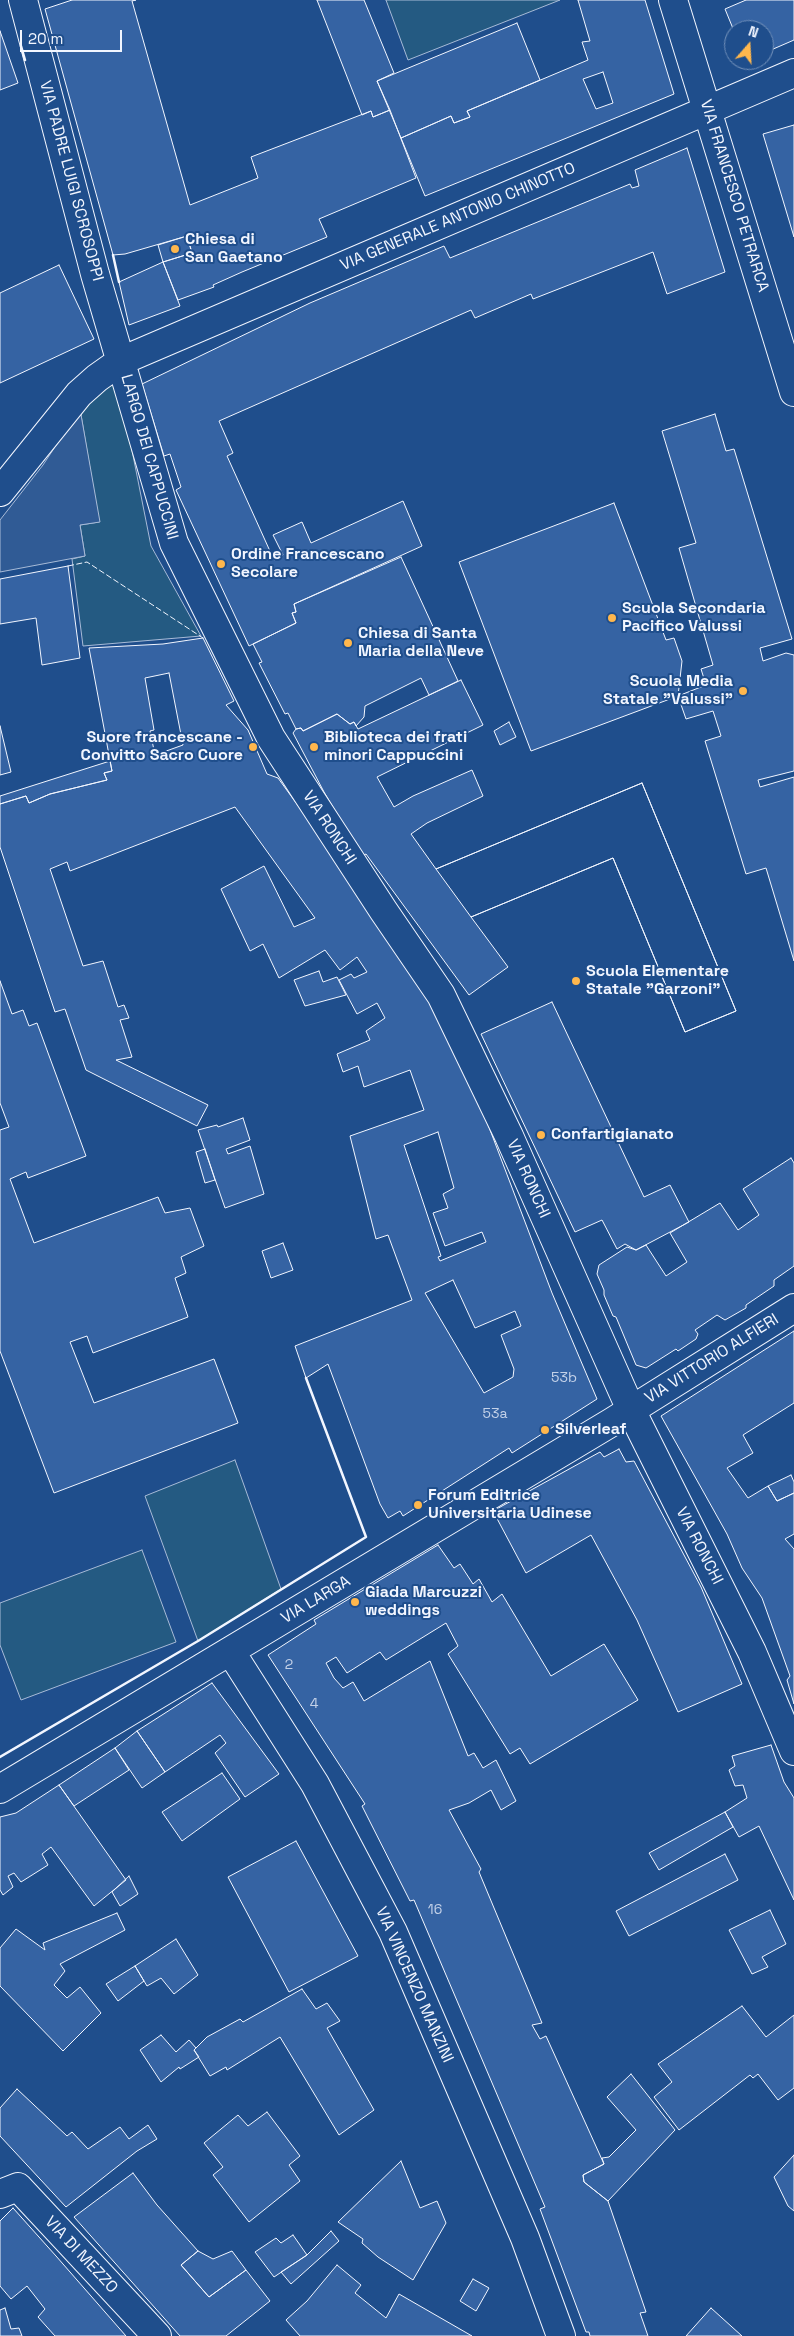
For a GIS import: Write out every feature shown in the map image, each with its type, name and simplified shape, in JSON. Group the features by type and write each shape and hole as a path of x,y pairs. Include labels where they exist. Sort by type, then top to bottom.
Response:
{"street":[{"name":"VIA PADRE LUIGI SCROSOPPI","path":"23,0 95,274 121,361"},
{"name":"VIA FRANCESCO PETRARCA","path":"673,0 794,392"},
{"name":"VIA GENERALE ANTONIO CHINOTTO","path":"121,361 794,73"},
{"name":"LARGO DEI CAPPUCCINI","path":"0,492 79,394 121,361 174,543 218,632"},
{"name":"VIA RONCHI","path":"218,632 272,738 383,910 441,994 509,1136 631,1410 752,1652 794,1751"},
{"name":"VIA VITTORIO ALFIERI","path":"631,1410 794,1308"},
{"name":"VIA LARGA","path":"0,1789 631,1410"},
{"name":"VIA VINCENZO MANZINI","path":"231,1652 316,1784 393,1932 525,2238 561,2336"},
{"name":"VIA DI MEZZO","path":"0,2194 18,2187 157,2336"}],"shaded area":[{"path":"386,0 560,0 408,60"},
{"path":"118,380 151,546 201,636 83,646 72,559 85,556 80,525 99,522 80,409 97,393"},
{"path":"80,409 100,522 80,525 85,556 0,572 0,520 43,465"},
{"path":"235,1460 281,1589 198,1641 145,1496"},
{"path":"142,1550 176,1642 21,1700 0,1645 0,1603"}],"building":[{"path":"72,0 136,0 132,1 190,205 258,178 251,157 371,111 373,117 390,110 416,178 319,219 327,237 242,272 213,285 214,287 178,300 163,262 192,253 187,236 125,254 113,255 45,9"},
{"path":"317,0 364,0 394,73 377,81 390,110 373,117 371,111 362,115"},
{"path":"578,0 645,0 674,94 425,196 401,138 451,116 454,123 470,117 467,111 588,60 582,42 590,41","holes":["603,72 613,103 596,109 583,79"]},
{"path":"746,0 794,0 794,40 774,49 774,20 730,20 725,9"},
{"path":"517,23 540,80 467,111 470,117 454,123 451,116 401,138 377,81"},
{"path":"0,31 18,83 0,90"},
{"path":"794,125 794,237 763,134"},
{"path":"687,148 725,272 667,294 653,252 533,299 531,294 475,318 471,310 219,421 233,453 227,456 274,560 283,555 273,535 302,522 311,543 403,501 422,546 294,604 296,612 292,613 296,623 249,646 176,490 181,487 170,454 164,456 142,384 310,303 444,246 450,258 630,184 632,188 639,186 635,170"},
{"name":"Chiesa di San Gaetano","path":"187,236 192,253 163,262 158,245"},
{"path":"163,262 180,306 129,325 119,282"},
{"path":"59,265 94,339 0,383 0,293"},
{"name":"Scuola Media Statale \"Valussi\"","path":"715,414 726,451 734,449 792,639 760,648 763,661 786,653 794,655 794,771 758,780 760,787 794,777 794,961 766,868 746,874 705,741 721,736 713,711 686,719 678,696 706,685 701,669 713,665 679,548 696,543 662,431"},
{"path":"614,503 666,640 674,638 682,661 678,696 531,751 459,562"},
{"name":"Chiesa di Santa Maria della Neve","path":"401,557 458,681 429,695 421,678 365,706 364,717 356,726 354,722 350,724 337,714 303,731 301,728 296,729 288,713 285,714 259,663 262,662 253,644 296,623 292,613 296,612 294,604"},
{"path":"68,566 80,658 42,665 36,618 0,624 0,579"},
{"path":"203,638 234,701 226,705 248,730 267,774 278,778 363,895 445,1022 484,1114 552,1293 597,1399 512,1453 509,1448 403,1516 400,1511 388,1518 380,1504 328,1364 306,1378 295,1346 412,1300 388,1235 376,1239 350,1136 424,1110 410,1070 364,1087 358,1066 343,1072 337,1054 370,1040 366,1031 385,1018 377,1003 357,1014 339,980 351,974 354,978 367,972 357,957 340,970 325,950 279,978 263,944 250,951 221,889 264,866 294,927 315,918 235,807 70,871 67,862 50,869 83,966 103,961 118,1007 124,1005 129,1018 120,1020 132,1057 116,1060 208,1105 197,1126 86,1070 65,1009 55,1012 0,847 0,804 26,796 29,803 50,794 107,780 104,773 112,771 89,648 163,644","holes":["169,673 183,745 155,755 150,731 154,730 145,678","438,1132 454,1188 443,1194 448,1208 433,1213 445,1246 482,1232 486,1242 440,1261 438,1257 441,1256 404,1145","453,1280 475,1328 515,1311 521,1326 501,1335 514,1369 513,1377 484,1393 425,1293"]},
{"path":"461,680 483,725 377,777 394,807 413,796 472,770 483,796 427,823 411,834 436,869 642,783 736,1011 685,1032 613,858 471,917 508,967 469,995 366,854 362,856 324,792 293,733 296,729 301,728 303,731 337,714 350,724 354,722 358,729"},
{"path":"509,722 516,737 500,745 494,731"},
{"path":"0,726 11,772 0,775"},
{"path":"110,761 112,771 104,773 107,780 50,794 29,803 26,796 0,804 0,796"},
{"name":"Scuola Elementare Statale \"Garzoni\"","path":"642,783 736,1011 685,1032 613,858 471,917 436,869"},
{"path":"319,971 323,982 337,977 346,995 305,1006 294,980"},
{"path":"0,981 12,1014 23,1010 29,1026 37,1023 86,1156 28,1178 26,1172 10,1179 34,1243 158,1197 165,1213 190,1208 204,1246 181,1257 186,1273 175,1278 188,1317 93,1353 87,1336 70,1342 94,1403 214,1359 238,1423 54,1493 0,1351 0,1130 9,1127 0,1103"},
{"path":"552,1002 644,1197 670,1185 689,1222 636,1250 625,1244 617,1249 602,1220 575,1232 481,1034"},
{"path":"243,1118 250,1140 226,1149 228,1154 250,1146 264,1194 225,1208 198,1130 217,1125 218,1127"},
{"path":"205,1149 215,1180 205,1183 196,1152"},
{"path":"791,1158 794,1163 794,1266 774,1280 774,1286 746,1305 746,1308 725,1320 717,1315 695,1330 698,1334 696,1339 678,1351 676,1349 646,1368 636,1365 616,1317 613,1316 604,1295 604,1290 597,1274 599,1265 627,1247 636,1250 646,1245 666,1276 687,1262 670,1233 720,1203 738,1230 759,1215 743,1189"},
{"path":"283,1243 293,1270 271,1278 262,1251"},
{"path":"794,1331 794,1403 743,1435 753,1453 727,1468 748,1498 768,1486 777,1501 794,1493 794,1534 785,1539 794,1549 794,1704 787,1680 790,1676 762,1598 742,1568 727,1534 661,1416"},
{"path":"619,1449 626,1462 634,1461 701,1587 742,1684 678,1712 637,1620 591,1535 526,1573 493,1511 600,1452 604,1457"},
{"path":"791,1475 794,1482 794,1493 777,1501 768,1486"},
{"path":"438,1545 454,1568 460,1564 473,1584 479,1579 492,1602 502,1594 551,1676 604,1644 638,1700 530,1764 520,1748 510,1754 448,1654 458,1646 446,1623 386,1660 380,1652 347,1673 336,1657 326,1663 334,1678 343,1688 353,1682 364,1701 430,1661 468,1756 474,1753 483,1768 496,1760 516,1801 501,1810 491,1790 469,1803 449,1810 481,1869 479,1872 542,2023 532,2025 540,2039 546,2036 604,2164 583,2175 584,2182 608,2201 646,2312 640,2313 648,2336 590,2336 589,2332 586,2332 540,2209 545,2207 414,1900 410,1901 362,1806 365,1804 268,1655 316,1624 314,1620"},
{"path":"212,1683 279,1774 245,1797 215,1753 226,1743 220,1735 165,1772 137,1731"},
{"path":"137,1731 165,1772 142,1788 115,1748"},
{"path":"771,1745 784,1782 794,1798 794,1900 759,1826 739,1837 725,1812 747,1798 743,1785 735,1786 729,1770 735,1766 732,1756"},
{"path":"115,1748 129,1770 74,1806 59,1785"},
{"path":"222,1773 240,1799 182,1841 162,1812"},
{"path":"59,1785 126,1880 94,1906 51,1847 42,1854 48,1865 21,1882 14,1873 8,1876 13,1887 3,1895 0,1890 0,1817 16,1813"},
{"path":"725,1812 733,1827 659,1870 649,1853"},
{"path":"296,1841 358,1956 289,1992 228,1877"},
{"path":"725,1854 738,1880 629,1936 616,1911"},
{"path":"129,1876 138,1894 120,1906 112,1892"},
{"path":"770,1910 786,1944 762,1957 768,1967 752,1974 729,1930"},
{"path":"117,1913 125,1930 60,1964 65,1971 54,1985 67,1998 80,1987 101,2013 63,2051 0,1986 0,1948 16,1929 45,1950 43,1943"},
{"path":"176,1939 198,1975 174,1994 161,1978 147,1986 135,1966"},
{"path":"135,1966 144,1981 118,2001 106,1984"},
{"path":"302,1989 316,2009 327,2003 340,2021 327,2028 374,2110 339,2135 280,2037 227,2070 226,2067 210,2076 194,2050 207,2037 240,2019 243,2022"},
{"path":"742,2006 766,2037 794,2015 794,2088 778,2100 758,2074 753,2078 750,2075 679,2130 654,2097 672,2082 658,2064"},
{"path":"161,2035 176,2052 189,2040 196,2048 194,2050 199,2057 180,2069 179,2067 161,2082 140,2050"},
{"path":"631,2074 675,2130 608,2201 584,2182 583,2175 604,2164 602,2158 609,2157 636,2130 607,2097"},
{"path":"17,2089 67,2136 72,2132 88,2149 120,2127 129,2139 148,2125 157,2139 137,2151 66,2207 0,2136 0,2108"},
{"path":"267,2112 300,2156 289,2165 300,2181 249,2222 213,2175 223,2167 204,2143 238,2115 248,2126"},
{"path":"794,2155 794,2211 788,2206 774,2177"},
{"path":"401,2161 420,2208 437,2201 446,2223 413,2280 378,2257 362,2243 363,2239 338,2222"},
{"path":"133,2173 157,2205 198,2251 181,2265 209,2297 246,2270 270,2301 226,2336 180,2336 74,2217"},
{"path":"13,2208 126,2336 55,2336 38,2317 45,2309 27,2286 11,2299 0,2286 0,2221"},
{"path":"331,2231 339,2241 291,2284 281,2272 307,2255"},
{"path":"293,2235 307,2255 274,2277 255,2252 276,2238 281,2243"},
{"path":"198,2251 213,2259 232,2251 246,2270 209,2297 181,2265"},
{"path":"337,2265 361,2285 355,2293 386,2318 399,2294 472,2336 300,2336 286,2320 307,2301"},
{"path":"473,2279 489,2288 476,2311 460,2301"},
{"path":"5,2308 11,2329 19,2328 22,2336 0,2336 0,2310"},
{"path":"711,2308 742,2336 686,2336"}],"fence":[{"path":"68,566 87,562 203,638"}],"wall":[{"path":"21,46 25,60"},
{"path":"113,255 119,282"},
{"path":"0,1757 198,1641 366,1537 306,1378"}],"place":[{"name":"Chiesa di San Gaetano","path":"175,249"},
{"name":"Ordine Francescano Secolare","path":"221,564"},
{"name":"Scuola Secondaria Pacifico Valussi","path":"612,618"},
{"name":"Chiesa di Santa Maria della Neve","path":"348,643"},
{"name":"Scuola Media Statale \"Valussi\"","path":"743,691"},
{"name":"Suore francescane - Convitto Sacro Cuore","path":"253,747"},
{"name":"Biblioteca dei frati minori Cappuccini","path":"314,747"},
{"name":"Scuola Elementare Statale \"Garzoni\"","path":"576,981"},
{"name":"Confartigianato","path":"541,1135"},
{"name":"Silverleaf","path":"545,1430"},
{"name":"Forum Editrice Universitaria Udinese","path":"418,1505"},
{"name":"Giada Marcuzzi weddings","path":"355,1602"}]}
